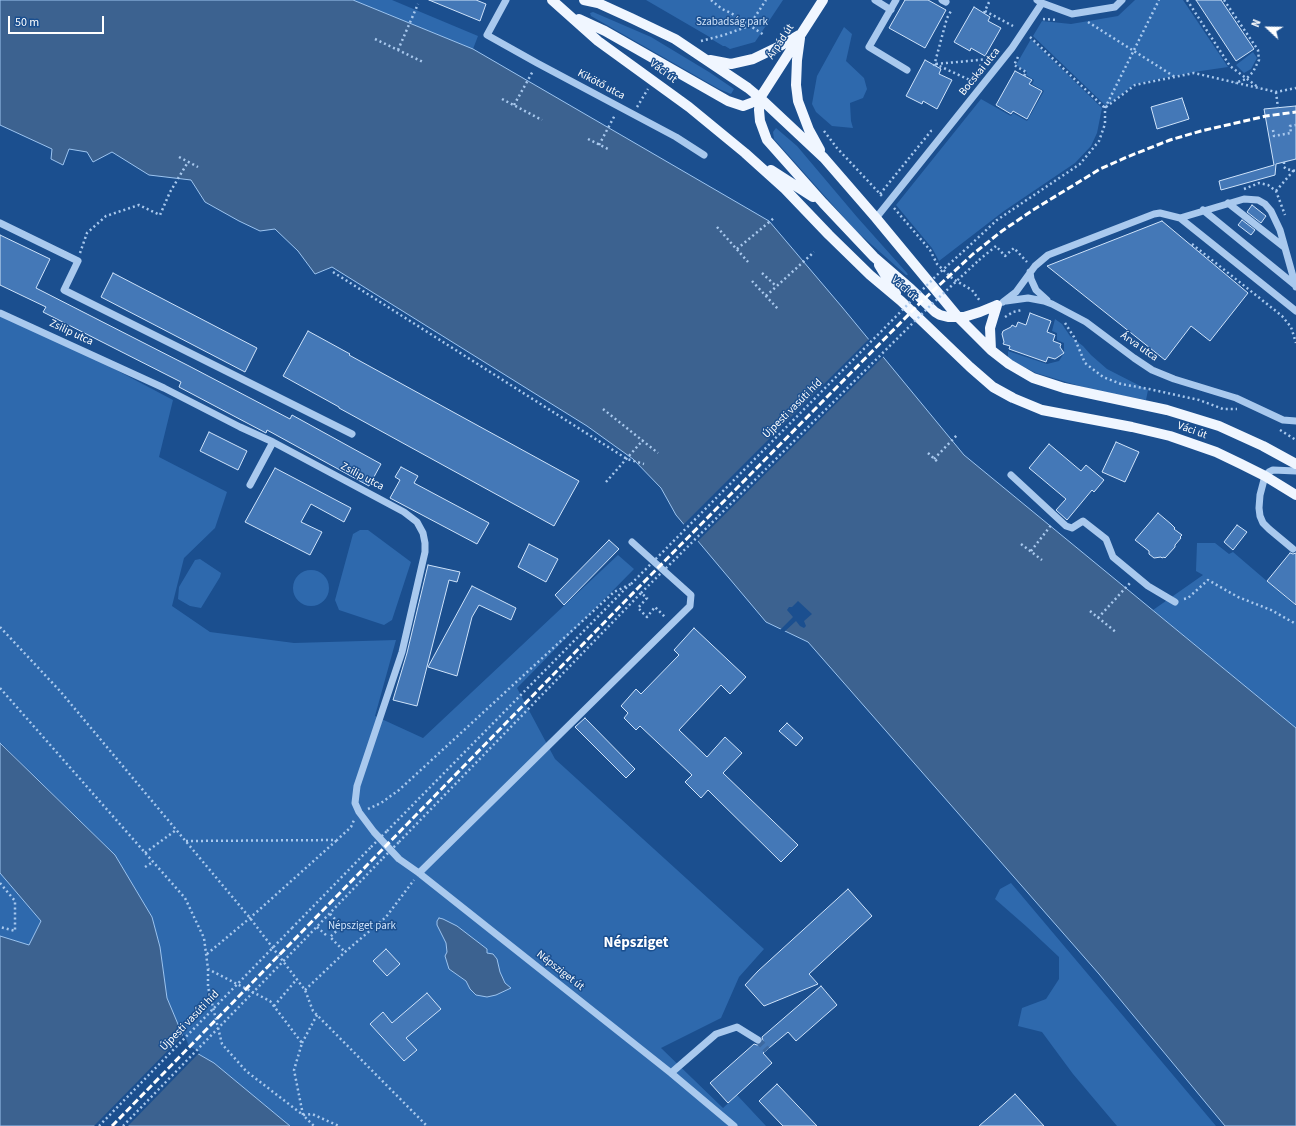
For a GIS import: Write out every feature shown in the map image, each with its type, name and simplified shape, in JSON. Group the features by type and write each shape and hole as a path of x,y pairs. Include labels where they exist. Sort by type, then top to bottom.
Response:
{"main road":[{"name":"Váci út","path":"552,0 598,41 689,107 745,153 785,189 829,235 870,274 993,387 1042,410 1132,427 1170,436 1216,452 1265,476 1296,495"},
{"name":"Váci út","path":"584,0 596,2 675,39 748,88 760,98 824,158 958,317 991,350 1009,364 1033,378 1064,388 1167,410 1219,426 1263,446 1296,464"},
{"name":"Árpád út","path":"760,98 823,0"},
{"path":"568,14 605,31 728,101 743,106 760,98"},
{"path":"704,58 731,64 753,59 801,34"},
{"path":"801,34 797,60 796,85 798,101 809,130 824,158"},
{"path":"760,98 760,121 767,140 874,257 936,312 944,316 958,317 995,308 990,333 991,350"},
{"path":"745,153 823,203"},
{"path":"874,257 901,301"}],"street":[{"name":"Kikötő utca","path":"506,0 487,35 676,137 704,155"},
{"path":"875,0 891,10"},
{"path":"896,0 869,48 907,70"},
{"name":"Bocskai utca","path":"876,218 1012,48 1040,2 1072,14 1115,8 1122,0"},
{"path":"1180,218 1244,199 1251,198 1265,204 1271,210 1280,230 1296,286"},
{"path":"1228,203 1285,247"},
{"path":"1203,210 1296,286"},
{"path":"995,308 1016,292 1030,272 1048,255 1154,214 1166,214 1180,218 1296,311"},
{"path":"0,223 78,261 64,290 352,434"},
{"path":"1030,272 1036,290 1052,304"},
{"name":"Árva utca","path":"995,308 1012,300 1028,298 1035,298 1052,304 1086,322 1142,364 1164,375 1236,398 1283,420 1296,421"},
{"name":"Zsilip utca","path":"0,313 164,388 240,427 273,442 404,512 417,522 423,533 425,552 402,652 357,786 355,803 359,812 374,832"},
{"path":"250,485 273,442"},
{"path":"1293,549 1263,523 1259,508 1260,495 1265,476 1269,472 1277,469 1296,471"},
{"path":"1010,475 1066,526 1072,528 1083,521 1106,539 1113,557 1148,586 1175,602"},
{"path":"419,873 690,606 691,595 632,542"},
{"name":"Népsziget út","path":"374,832 399,859 419,873 671,1073 734,1126"},
{"path":"671,1073 716,1034 738,1027 758,1040"}],"path":[{"path":"711,0 722,9 731,13 764,35"},
{"path":"701,41 749,26 766,0"},
{"path":"990,0 984,12 1013,26"},
{"path":"1105,108 1159,0"},
{"path":"1186,0 1230,66 1261,89"},
{"path":"1224,0 1258,50 1260,60 1253,72 1246,78 1234,83"},
{"path":"398,50 418,4"},
{"path":"935,65 947,18 953,6"},
{"path":"1090,23 1175,77"},
{"path":"1027,42 1030,36 1105,108"},
{"path":"375,39 423,62"},
{"path":"1020,54 1014,65 1026,72 1024,76"},
{"path":"935,65 989,59"},
{"path":"514,106 537,63"},
{"path":"935,65 972,82"},
{"path":"1105,108 1135,85 1194,73 1276,92 1296,88"},
{"path":"1276,92 1278,108"},
{"path":"639,104 643,97"},
{"path":"502,99 542,120"},
{"name":"Újpesti vasúti híd","path":"99,1126 371,847 937,275 1001,217 1080,164 1100,141 1105,124 1105,108"},
{"path":"599,145 617,110"},
{"path":"1273,130 1274,136 1291,134 1290,126 1296,125"},
{"path":"823,131 930,250 938,264 953,279 972,290 980,300 995,308 1000,322 1013,312 1025,309"},
{"path":"588,139 610,150"},
{"path":"179,157 198,167"},
{"path":"78,261 87,233 106,216 139,205 160,215 170,192 188,162"},
{"path":"1284,162 1284,167 1286,169 1295,171"},
{"path":"1276,191 1295,171"},
{"path":"737,249 774,218"},
{"path":"717,227 748,262"},
{"path":"1192,244 1282,316 1291,327 1296,343"},
{"path":"123,1126 641,593 931,305 996,246 1005,256 1014,248 1028,264"},
{"path":"766,296 814,252"},
{"path":"333,272 626,459 644,464"},
{"path":"762,272 776,286"},
{"path":"752,281 778,309"},
{"path":"1063,320 1074,337 1085,363 1102,377 1121,384 1199,400 1223,409 1238,410"},
{"path":"603,409 658,453"},
{"path":"1275,427 1296,440"},
{"path":"934,459 958,434"},
{"path":"606,482 643,440"},
{"path":"928,453 939,463"},
{"path":"1031,551 1052,524"},
{"path":"1021,544 1042,560"},
{"path":"1175,602 1188,598 1208,580 1238,597 1271,610 1296,624"},
{"path":"1098,618 1132,581"},
{"path":"207,954 338,840 351,827 359,812 376,805 399,790 614,592 631,584"},
{"path":"641,593 647,598 638,608 647,617 655,607 672,624"},
{"path":"1090,611 1117,633"},
{"path":"0,627 60,691 250,918 305,990 313,1011 317,1016 427,1126"},
{"path":"0,688 185,898 204,938 207,954 208,987 222,1044 246,1071 303,1115 314,1126"},
{"path":"145,853 176,830"},
{"path":"186,841 338,840"},
{"path":"145,867 153,862"},
{"path":"305,990 345,952 386,917 419,873"},
{"path":"0,883 15,901 15,931 0,927"},
{"path":"330,914 342,926 330,937 345,952"},
{"path":"317,927 326,935 324,936"},
{"path":"208,969 270,1001 302,1043"},
{"path":"274,1006 297,979"},
{"path":"303,1115 294,1070 302,1043 317,1016"},
{"path":"303,1115 312,1114 339,1126"}],"green space":[{"path":"353,0 392,0 478,36 473,49"},
{"name":"Szabadság park","path":"646,0 783,0 755,42 730,49"},
{"path":"1135,0 1183,0 1228,67 1135,84 1106,106 1033,36 1042,21 1071,24 1118,16"},
{"path":"593,12 651,37 734,89 731,94 719,89 591,16 590,13"},
{"path":"844,27 852,34 846,61 864,78 867,89 863,98 850,103 853,128 832,126 816,112 812,104 817,76"},
{"path":"1031,39 1102,108 1097,133 1091,146 1075,163 1004,211 939,261 932,248 896,205 981,99 1011,116 1013,113 1027,121 1044,91 1032,84 1034,80 1026,75 1027,72 1016,65"},
{"path":"1253,52 1257,58 1251,69 1244,73 1236,65"},
{"path":"776,128 797,146 908,275 906,275 855,230 774,139 773,132"},
{"name":"Népsziget park","path":"0,313 50,335 173,400 159,457 227,492 215,528 184,558 172,606 210,632 294,643 396,640 375,716 423,738 618,555 634,569 517,688 555,759 764,949 739,977 721,1018 661,1048 723,1108 737,1095 766,1126 290,1126 214,1063 188,1048 167,998 160,947 152,917 115,855 0,742"},
{"path":"1055,319 1062,324 1070,336 1107,369 1148,390 1146,400 1093,390 1066,382 1036,373 1008,359 1008,351 1047,364 1059,361 1064,353 1064,343 1057,340 1057,333 1052,331"},
{"path":"360,530 368,530 411,562 392,620 384,625 339,610 335,600 353,534"},
{"path":"1197,543 1215,543 1229,554 1233,552 1296,606 1296,728 1153,610 1203,575 1196,571"},
{"path":"200,559 221,573 201,608 190,606 178,599 179,587 195,560"},
{"path":"311,570 321,573 326,578 329,588 326,598 321,603 311,606 301,603 296,598 293,588 296,578 301,573"},
{"path":"0,873 41,921 29,945 0,936"},
{"path":"1011,883 1216,1126 1117,1126 1073,1074 1042,1032 1018,1026 1022,1008 1046,999 1059,979 1059,957 995,899 1000,889"}],"shaded area":[{"path":"0,0 353,0 473,49 769,221 964,455 1296,728 1296,1126 1225,1126 1099,974 808,642 766,622 676,515 661,488 633,459 587,426 332,267 315,274 298,251 275,229 260,231 205,202 191,180 149,175 112,152 93,162 87,152 69,149 63,165 51,159 52,149 0,125"},
{"path":"0,743 115,855 152,917 160,947 167,998 188,1048 214,1063 290,1126 0,1126 0,936 29,945 41,921 0,873"},
{"path":"439,918 457,926 487,949 487,953 493,954 497,959 500,972 505,983 511,988 496,995 487,997 476,995 470,989 466,981 449,969 445,956 447,952 446,943 437,925"}],"pier":[{"path":"870,338 884,356 696,543 682,526"},
{"path":"798,601 812,614 804,621 806,626 804,628 800,626 796,621 783,633 779,631 793,617 787,610"},
{"path":"184,1034 189,1046 200,1052 128,1126 94,1126"}],"building":[{"path":"429,0 476,0 486,4 480,21"},
{"path":"905,0 928,0 946,10 925,48 889,28"},
{"path":"1196,0 1221,0 1254,49 1236,61"},
{"path":"974,7 990,17 988,21 1001,28 985,56 971,48 970,51 954,42"},
{"path":"925,60 941,69 939,74 952,80 937,109 923,101 922,104 906,96"},
{"path":"1015,71 1032,80 1029,84 1042,91 1027,119 1013,111 1011,114 996,105"},
{"path":"1182,98 1189,119 1157,129 1151,107"},
{"path":"1296,106 1296,159 1276,164 1275,175 1221,190 1219,181 1274,165 1264,109"},
{"path":"1252,205 1266,216 1261,223 1247,212"},
{"path":"1242,220 1255,230 1251,235 1238,225"},
{"path":"1162,221 1248,293 1210,341 1191,326 1165,360 1047,266"},
{"path":"0,235 50,259 36,288 290,419 292,415 381,464 369,486 267,430 266,433 179,387 181,382 43,312 46,307 0,285"},
{"path":"113,273 257,348 245,372 101,297"},
{"path":"1030,313 1051,321 1047,332 1055,335 1053,341 1061,344 1060,347 1064,353 1055,359 1048,357 1046,362 1009,349 1010,346 1003,344 1003,331 1012,325 1016,327 1018,322 1026,325"},
{"path":"308,331 579,481 554,526 283,376"},
{"path":"209,432 247,451 238,470 200,451"},
{"path":"1116,442 1139,452 1125,482 1102,472"},
{"path":"1049,444 1081,471 1086,465 1104,480 1094,492 1092,490 1067,520 1056,510 1066,499 1029,468"},
{"path":"401,467 418,476 414,483 489,523 477,544 390,498 400,480 395,477"},
{"path":"275,468 351,508 344,522 311,504 301,522 322,532 310,555 245,522"},
{"path":"1158,513 1182,535 1175,547 1165,558 1154,558 1149,554 1149,551 1135,540"},
{"path":"1237,525 1247,532 1233,550 1224,542"},
{"path":"609,540 619,549 564,605 555,595"},
{"path":"529,544 558,559 546,582 518,567"},
{"path":"1290,553 1296,553 1296,605 1267,581"},
{"path":"428,565 460,572 457,582 449,580 417,706 393,700 407,653"},
{"path":"472,586 516,608 511,620 479,605 472,617 457,676 428,667"},
{"path":"694,628 746,677 730,694 721,685 679,730 707,757 725,737 742,753 723,773 798,845 781,862 708,790 701,798 685,782 692,775 640,726 636,730 624,718 628,713 621,706 636,689 641,694 679,655 674,650"},
{"path":"585,718 635,769 626,778 575,727"},
{"path":"787,723 803,738 796,746 779,731"},
{"path":"848,889 872,916 809,974 818,984 764,1006 745,985 758,971"},
{"path":"386,949 400,964 387,976 373,961"},
{"path":"821,986 837,1005 796,1041 788,1032 763,1053 772,1063 728,1103 710,1083 754,1044 761,1044 763,1041 762,1037"},
{"path":"427,993 441,1009 406,1038 417,1050 404,1061 370,1024 383,1012 392,1023"},
{"path":"777,1084 817,1126 783,1126 759,1101"},
{"path":"1015,1094 1044,1126 979,1126 995,1112"}],"tunnel":[{"path":"758,1040 767,1050"}],"railway":[{"path":"112,1126 637,589 921,302 973,254 1002,231 1033,210 1100,169 1127,157 1170,140 1201,131 1266,116 1296,112"}],"district":[{"name":"Népsziget","path":"636,944"}]}
